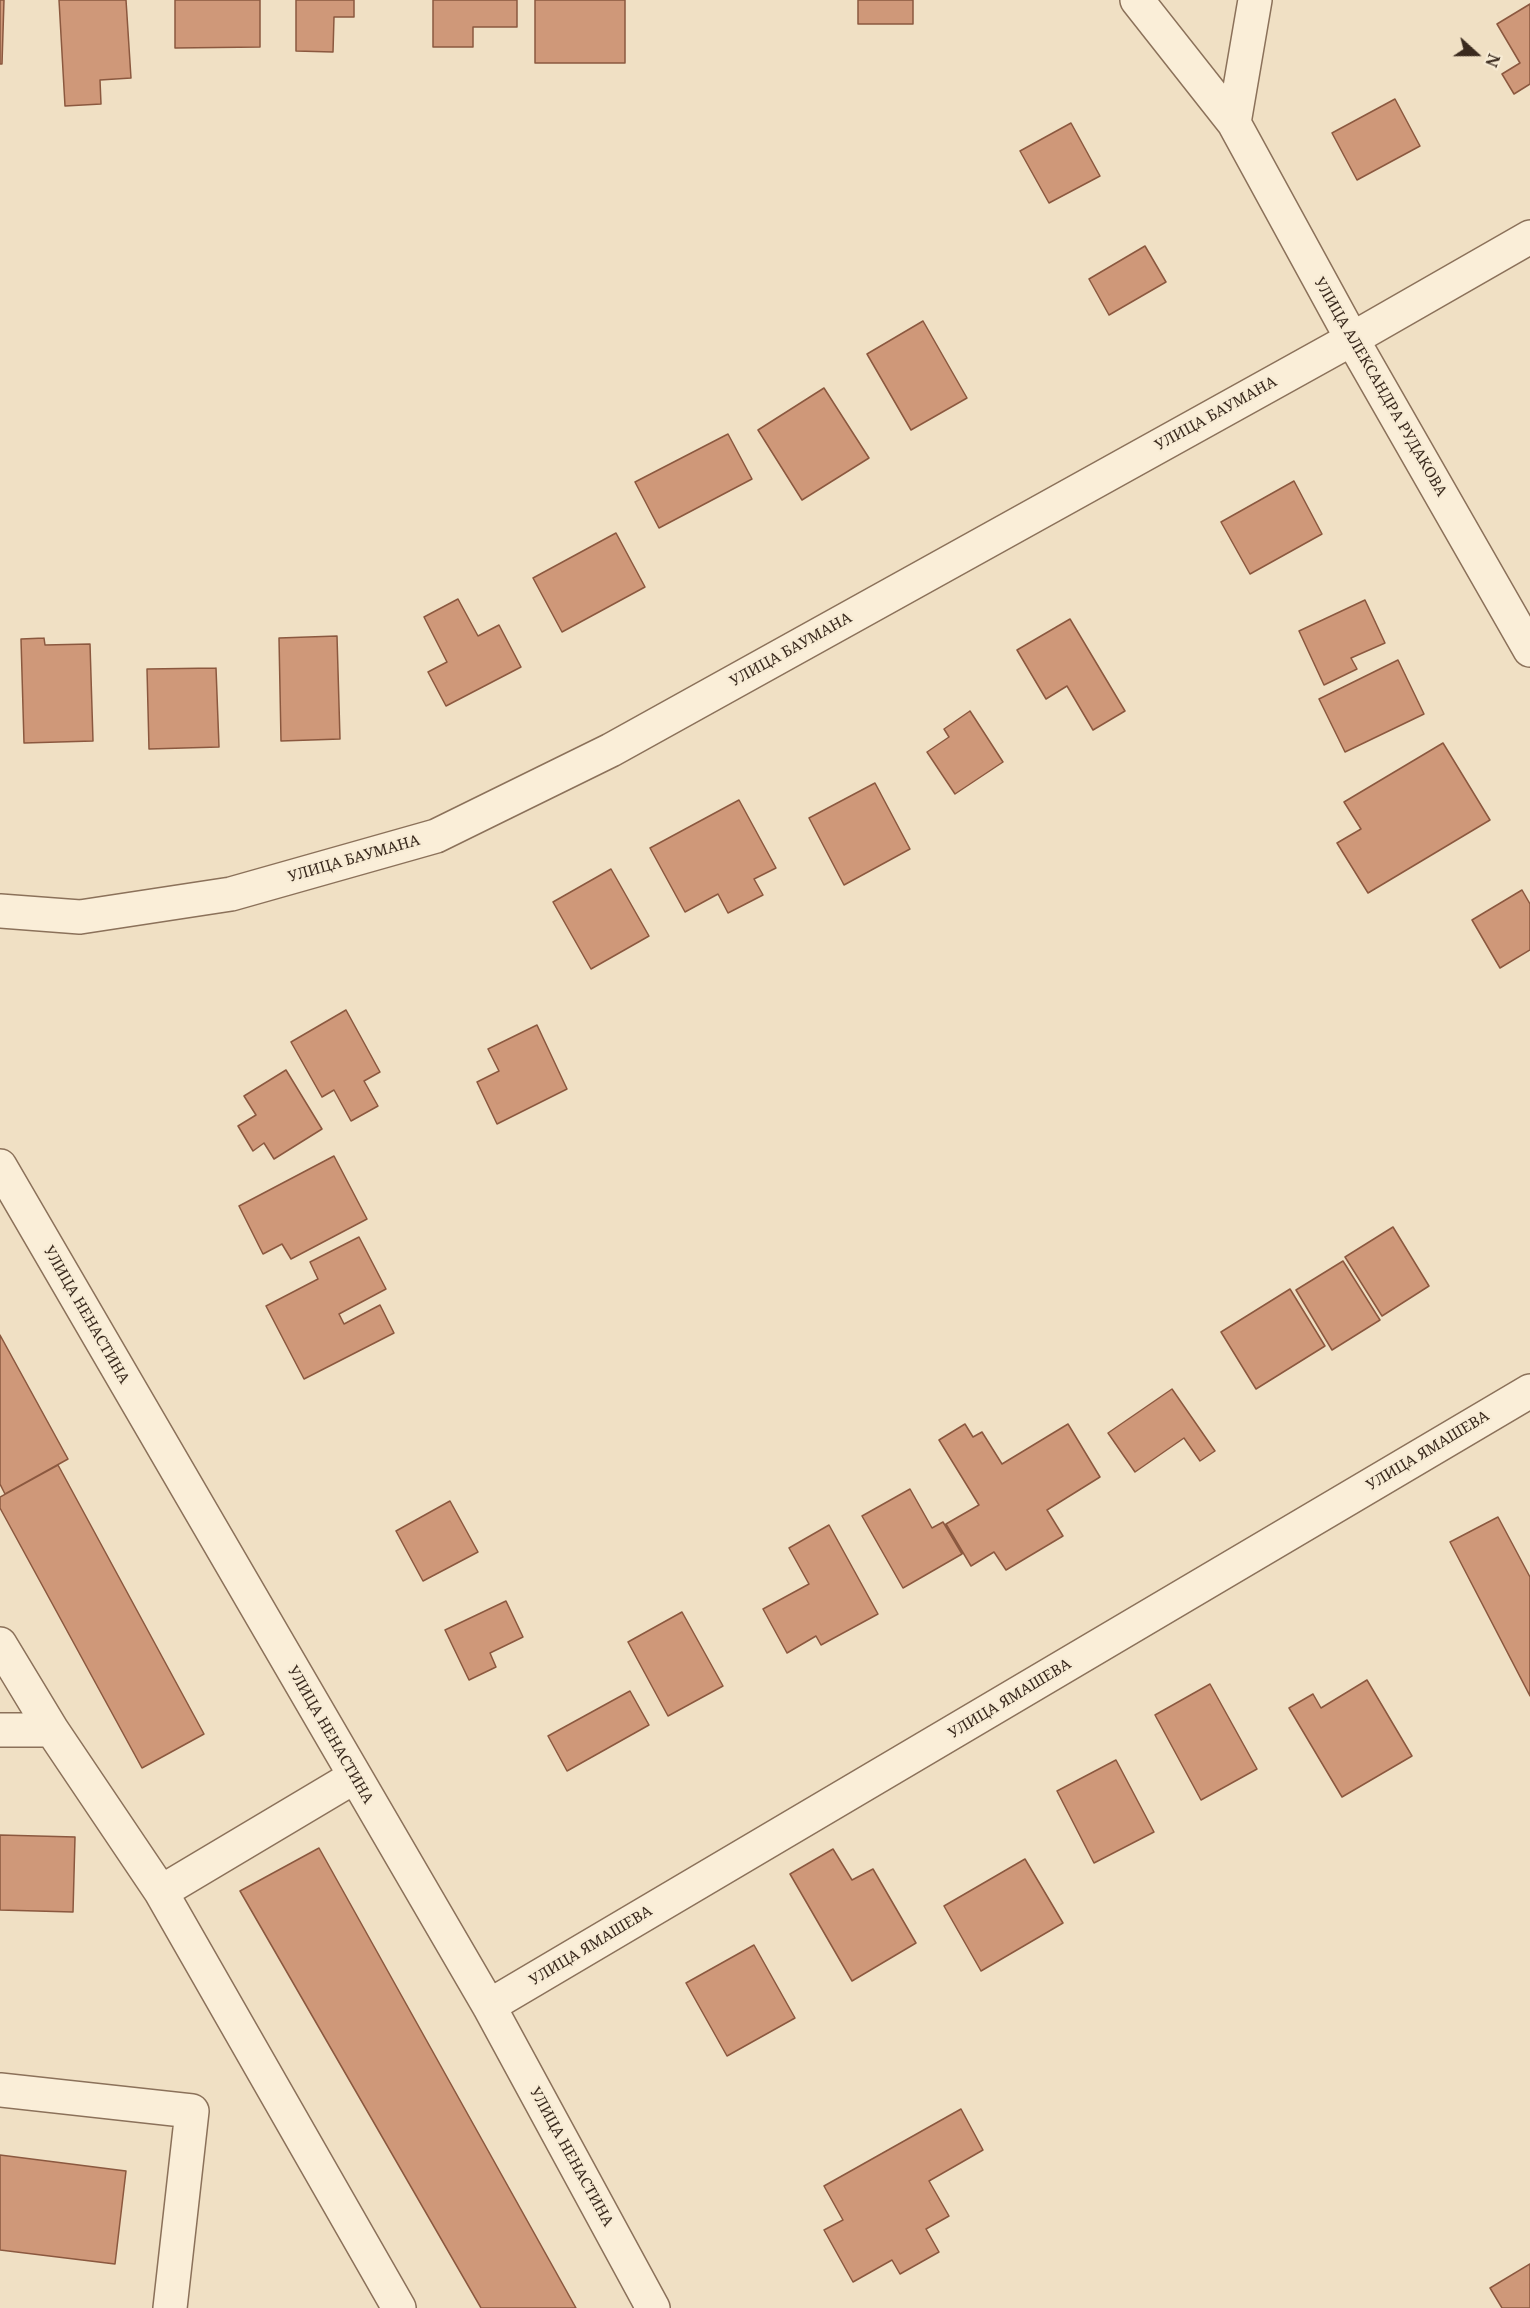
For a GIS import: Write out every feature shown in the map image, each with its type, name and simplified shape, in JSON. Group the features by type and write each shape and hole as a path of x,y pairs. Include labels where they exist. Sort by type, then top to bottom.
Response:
{"street":[{"name":"УЛИЦА АЛЕКСАНДРА РУДАКОВА","path":"1137,0 1233,123 1352,339 1530,650"},
{"path":"1233,123 1255,0"},
{"name":"УЛИЦА БАУМАНА","path":"0,911 80,917 231,894 436,836 611,750 1352,339 1530,237"},
{"name":"УЛИЦА НЕНАСТИНА","path":"0,1166 489,2006 653,2308"},
{"name":"УЛИЦА ЯМАШЕВА","path":"489,2006 1530,1391"},
{"path":"0,1644 52,1730 161,1892 399,2308"},
{"path":"0,1730 52,1730"},
{"path":"161,1892 354,1777"},
{"path":"0,2090 192,2111 170,2308"}],"building":[{"path":"0,0 4,0 2,64 0,64"},
{"path":"59,0 126,0 131,78 100,80 101,104 65,106"},
{"path":"175,0 260,0 260,47 175,48"},
{"path":"296,0 354,0 354,17 334,17 333,52 296,51"},
{"path":"433,0 517,0 517,27 473,27 473,47 433,47"},
{"path":"535,0 625,0 625,63 535,63"},
{"path":"858,0 913,0 913,24 858,24"},
{"path":"1530,4 1530,84 1514,94 1502,74 1520,63 1497,24"},
{"path":"1395,99 1420,146 1357,180 1332,133"},
{"path":"1071,123 1100,176 1049,203 1020,151"},
{"path":"1145,246 1166,282 1109,315 1089,279"},
{"path":"923,321 967,398 911,430 867,354"},
{"path":"824,388 869,458 802,500 758,430"},
{"path":"728,434 752,479 659,528 635,482"},
{"path":"1294,481 1322,534 1250,574 1221,522"},
{"path":"616,533 645,587 562,632 533,578"},
{"path":"458,599 478,636 499,625 521,667 446,706 428,672 447,662 424,617"},
{"path":"1365,600 1385,643 1351,658 1357,669 1324,685 1299,631"},
{"path":"1070,619 1125,711 1093,730 1067,686 1046,699 1017,650"},
{"path":"337,636 340,739 281,741 279,638"},
{"path":"44,638 45,645 90,644 93,741 24,743 21,639"},
{"path":"1398,660 1424,714 1345,752 1319,699"},
{"path":"216,668 219,747 149,749 147,669"},
{"path":"970,711 1003,762 955,794 927,752 949,737 944,729"},
{"path":"1443,743 1490,820 1368,893 1337,843 1361,829 1344,802"},
{"path":"875,783 910,849 844,885 809,818"},
{"path":"739,800 776,868 754,879 763,895 728,913 718,894 685,912 650,848"},
{"path":"611,869 649,936 591,969 553,902"},
{"path":"1522,890 1530,904 1530,950 1500,968 1472,920"},
{"path":"346,1010 380,1072 364,1081 378,1106 351,1121 334,1090 322,1097 291,1042"},
{"path":"537,1025 567,1089 497,1124 477,1082 499,1071 488,1049"},
{"path":"286,1070 322,1129 274,1159 264,1143 253,1151 238,1126 256,1115 244,1096"},
{"path":"334,1156 367,1219 291,1259 282,1244 263,1254 239,1206"},
{"path":"1393,1227 1429,1286 1382,1316 1345,1257"},
{"path":"359,1237 386,1289 339,1314 344,1324 380,1305 394,1333 304,1379 266,1306 318,1279 310,1262"},
{"path":"1343,1261 1380,1320 1332,1350 1296,1290"},
{"path":"1290,1289 1325,1346 1256,1389 1221,1332"},
{"path":"0,1335 68,1459 5,1494 0,1484"},
{"path":"1172,1389 1215,1451 1200,1461 1184,1438 1135,1472 1108,1433"},
{"path":"965,1424 973,1437 982,1432 1002,1464 1068,1424 1100,1477 1047,1510 1063,1536 1006,1570 994,1552 971,1566 946,1524 979,1505 939,1440"},
{"path":"58,1465 204,1734 142,1768 0,1508 0,1497"},
{"path":"910,1489 932,1528 943,1522 962,1554 903,1588 862,1516"},
{"path":"450,1501 478,1552 423,1581 396,1531"},
{"path":"1498,1517 1530,1577 1530,1696 1450,1542"},
{"path":"829,1525 878,1614 821,1645 816,1636 787,1653 763,1609 809,1584 789,1548"},
{"path":"506,1601 523,1637 490,1653 496,1667 469,1680 445,1630"},
{"path":"682,1612 723,1686 668,1716 628,1642"},
{"path":"1367,1680 1412,1756 1342,1797 1289,1708 1313,1694 1321,1708"},
{"path":"1210,1684 1257,1769 1201,1800 1155,1715"},
{"path":"630,1691 649,1725 567,1771 548,1736"},
{"path":"1116,1760 1154,1832 1094,1863 1057,1791"},
{"path":"0,1835 75,1837 73,1912 0,1910"},
{"path":"319,1848 576,2308 481,2308 240,1891"},
{"path":"833,1849 852,1880 873,1869 916,1943 852,1981 790,1874"},
{"path":"1025,1859 1063,1923 981,1971 944,1906"},
{"path":"754,1945 795,2018 727,2056 686,1983"},
{"path":"961,2109 983,2150 929,2181 949,2216 926,2229 939,2252 900,2274 892,2260 853,2282 824,2230 843,2220 824,2186"},
{"path":"0,2155 126,2171 115,2264 0,2250"},
{"path":"1530,2264 1530,2308 1502,2308 1490,2288"}]}
